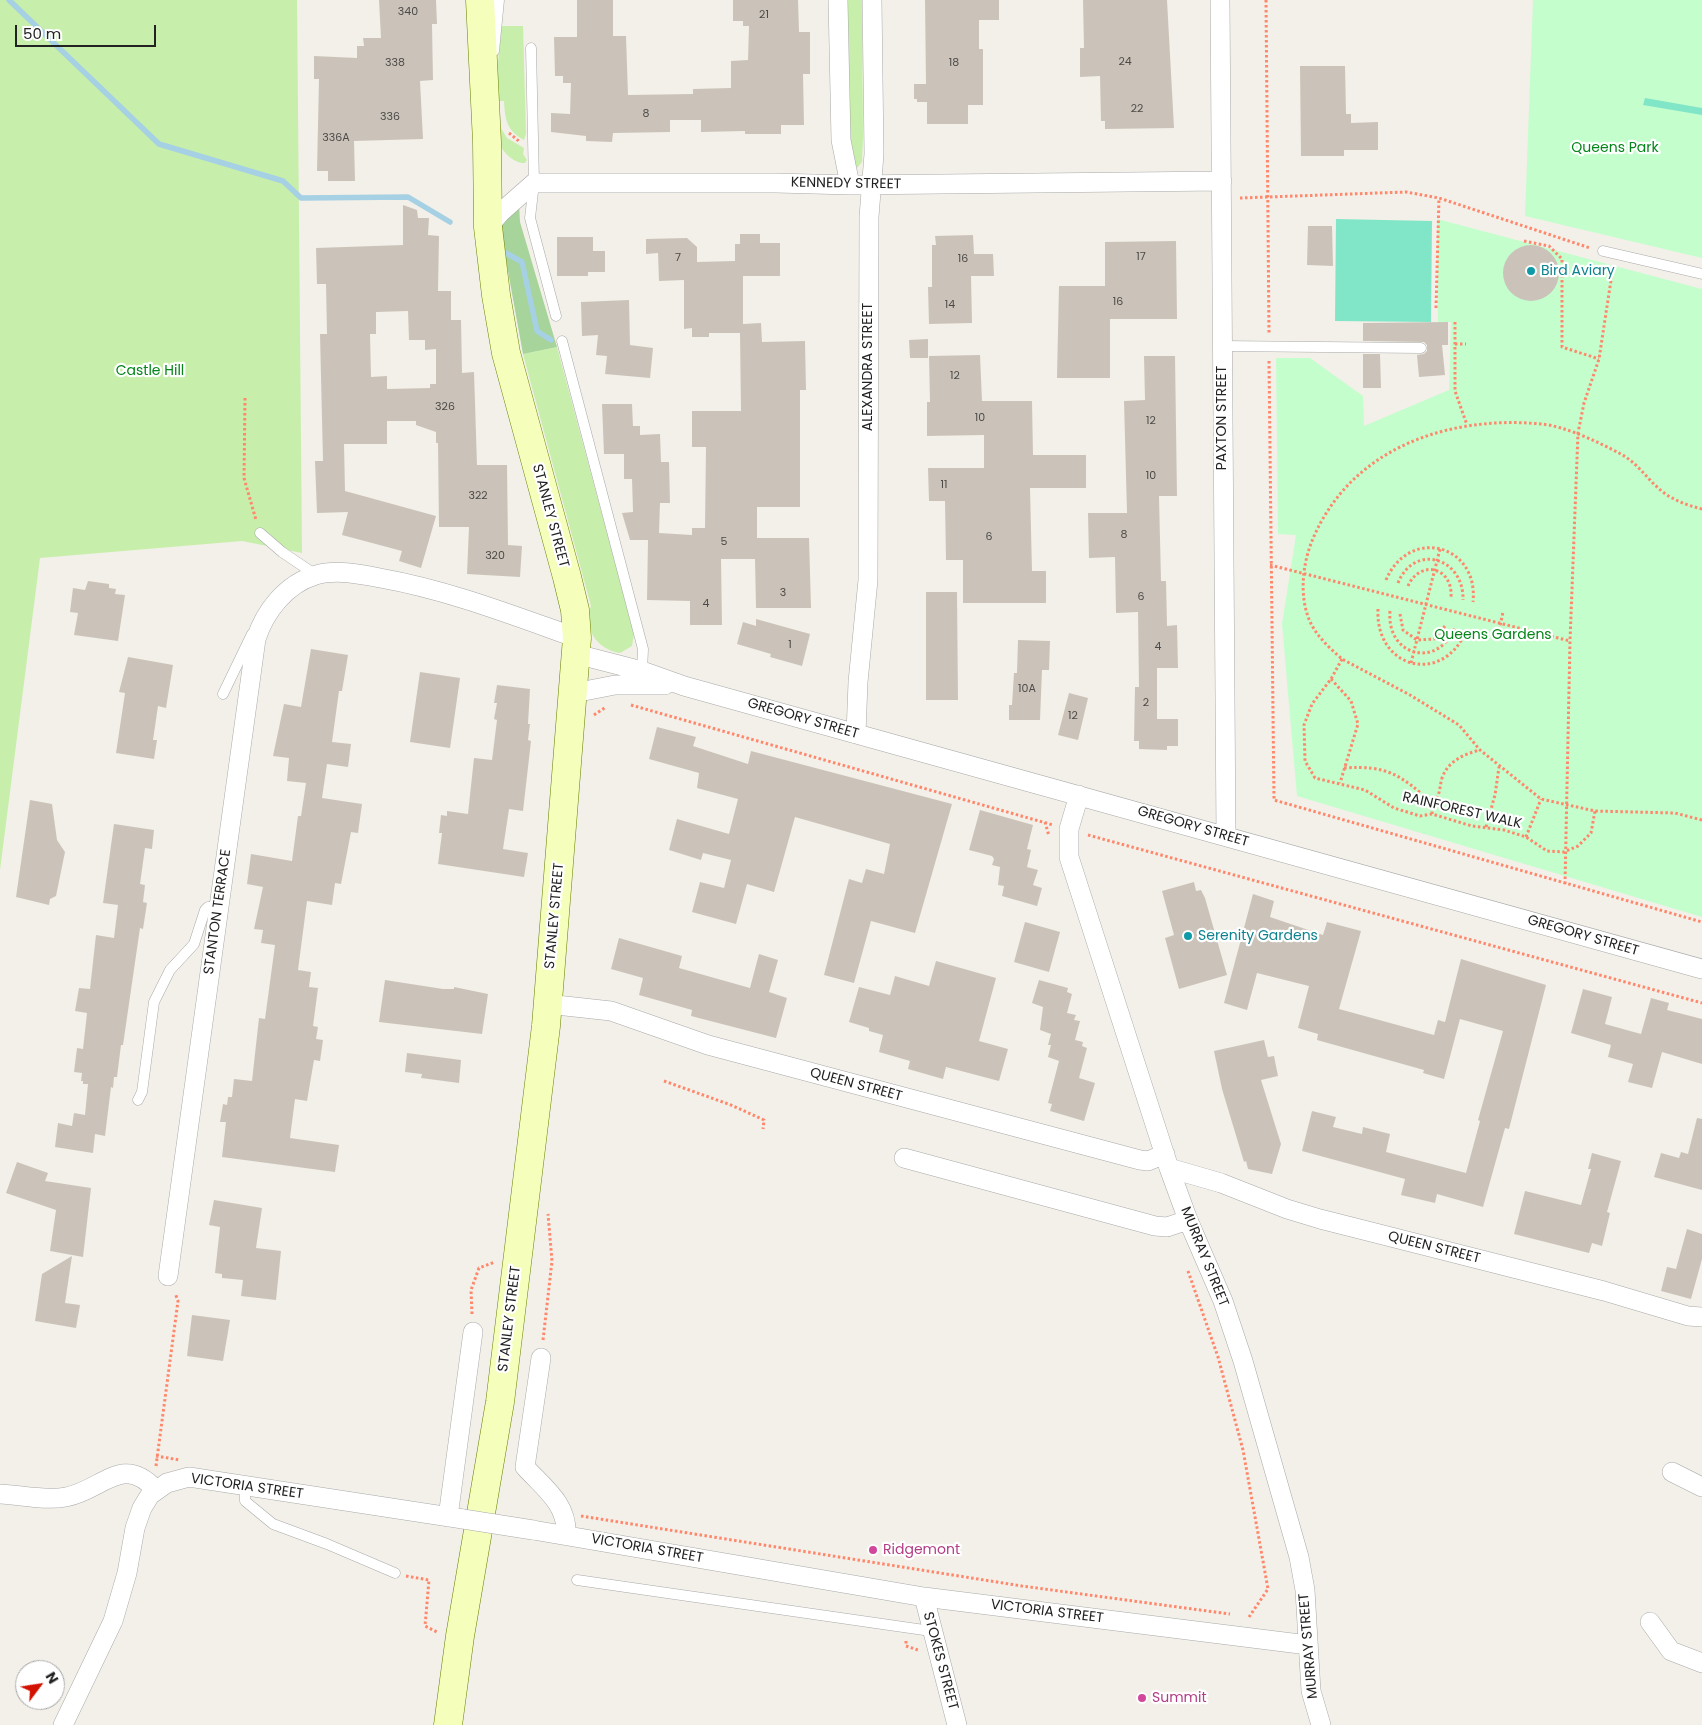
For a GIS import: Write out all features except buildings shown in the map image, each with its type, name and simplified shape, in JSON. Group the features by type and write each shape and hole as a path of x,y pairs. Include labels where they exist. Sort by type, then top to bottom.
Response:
{"main road":[{"name":"STANLEY STREET","path":"448,1725 460,1636 500,1402 547,1004 574,693 576,646 574,610 567,577 506,353 496,295 488,227 486,112 480,0"}],"street":[{"path":"838,0 841,140 850,185"},
{"name":"ALEXANDRA STREET","path":"856,734 858,682 868,580 870,185 874,154 872,0"},
{"name":"PAXTON STREET","path":"1220,0 1226,836"},
{"name":"KENNEDY STREET","path":"534,184 776,183 1222,190"},
{"path":"488,227 500,213 534,184"},
{"name":"GREGORY STREET","path":"316,575 356,574 404,582 469,600 576,646 684,686 1702,970"},
{"name":"STANTON TERRACE","path":"168,1276 256,639 266,615 288,592 316,575"},
{"name":"GREGORY STREET","path":"574,693 605,686 632,684 684,686"},
{"name":"MURRAY STREET","path":"1079,795 1069,829 1070,857 1167,1161 1188,1220 1231,1324 1296,1548 1305,1590 1311,1691 1321,1725"},
{"name":"QUEEN STREET","path":"547,1004 611,1010 708,1046 1140,1160 1167,1161 1287,1209 1320,1219 1604,1291 1688,1316 1702,1317"},
{"path":"904,1158 1155,1226 1167,1227 1188,1220"},
{"path":"456,1518 473,1332"},
{"path":"541,1358 525,1467 564,1513 566,1535"},
{"path":"1672,1472 1702,1487"},
{"path":"0,1494 63,1498 80,1493 109,1478 130,1474 140,1476 156,1490 147,1500 137,1517 127,1573 113,1621 78,1690 63,1725"},
{"name":"VICTORIA STREET","path":"156,1490 172,1480 189,1477 566,1535 924,1597 1308,1645"},
{"name":"STOKES STREET","path":"924,1597 931,1631 957,1725"},
{"path":"1650,1622 1671,1651 1702,1663"}],"lane":[{"name":"STANLEY STREET","path":"486,112 499,0"},
{"path":"531,48 534,184 530,218 556,316"},
{"path":"1603,250 1702,274"},
{"path":"562,341 642,649 642,671"},
{"path":"1222,346 1421,348"},
{"path":"260,533 282,552 316,575"},
{"path":"223,694 242,652 266,615"},
{"path":"138,1100 142,1092 153,1010 158,992 170,970 194,944 205,910 208,907 218,907"},
{"path":"245,1485 245,1501 273,1524 327,1544 395,1573"},
{"path":"577,1580 931,1631"}],"path":[{"path":"1266,0 1270,565 1274,800 1702,922"},
{"path":"1222,190 1268,196 1406,192 1439,198 1585,246"},
{"path":"1436,308 1439,198"},
{"path":"1524,241 1549,246 1562,259 1562,347 1599,358"},
{"path":"1565,884 1564,852 1567,806 1570,641 1578,433 1584,404 1599,358 1610,298 1615,253"},
{"path":"1455,322 1455,391 1468,425"},
{"path":"1455,344 1466,344"},
{"path":"245,398 244,478 260,533"},
{"path":"1702,510 1686,505 1666,494 1633,462 1619,452 1578,433 1542,424 1468,425 1444,430 1408,443 1367,469 1343,492 1320,523 1310,548 1304,575 1307,616 1315,632 1342,659 1441,713 1458,725 1480,750 1541,799 1594,811 1633,810 1675,814 1702,820"},
{"path":"1386,580 1398,560 1406,554 1429,547 1440,549 1460,560 1468,569 1473,579 1474,602"},
{"path":"1411,663 1440,549"},
{"path":"1398,583 1408,567 1417,562 1438,560 1451,568 1460,579 1463,600"},
{"path":"1270,565 1570,641"},
{"path":"1408,586 1418,572 1426,569 1435,570 1449,580 1451,597"},
{"path":"1378,609 1381,637 1388,649 1399,658 1411,663 1426,665 1439,661 1456,649 1466,631"},
{"path":"1390,611 1391,632 1396,641 1414,652 1435,650 1444,645 1451,637 1455,627"},
{"path":"1498,635 1503,612"},
{"path":"1400,614 1403,630 1417,640 1434,639 1445,626"},
{"name":"RAINFOREST WALK","path":"1342,659 1331,679 1312,704 1304,725 1305,760 1315,778 1365,790 1394,808 1420,816 1432,814 1472,826 1486,827 1526,837 1547,851 1564,852"},
{"path":"1331,679 1351,701 1358,724 1340,783"},
{"path":"626,703 1069,829 1702,1003"},
{"path":"600,710 612,704"},
{"path":"1432,803 1438,798 1442,776 1453,760 1467,753 1480,750"},
{"path":"1344,768 1371,766 1407,780 1432,803 1432,814"},
{"path":"1486,827 1495,795 1499,766"},
{"path":"1526,837 1541,799"},
{"path":"1564,852 1578,846 1590,833 1594,811"},
{"path":"1045,822 1050,841"},
{"path":"664,1081 731,1105 764,1120 763,1129"},
{"path":"473,1332 471,1290 479,1268 495,1262 498,1254"},
{"path":"541,1358 552,1261"},
{"path":"1185,1263 1218,1357 1243,1450 1268,1589 1250,1617 1241,1616"},
{"path":"156,1490 156,1456 178,1301 168,1276"},
{"path":"156,1456 185,1460"},
{"path":"564,1513 1022,1586 1231,1615"},
{"path":"395,1573 429,1580 425,1626 433,1632 460,1636"}],"green space":[{"name":"Castle Hill","path":"0,0 297,0 302,553 242,541 40,558 0,870"},
{"path":"843,0 862,0 863,138 862,162 857,168 849,147"},
{"name":"Queens Park","path":"1533,0 1702,0 1702,258 1525,216"},
{"path":"501,26 523,26 526,134 524,140 510,129 505,114 504,101 495,101"},
{"path":"1645,98 1702,108 1702,115 1643,105"},
{"path":"499,125 507,138 524,148 523,154 527,160 525,163 517,162 502,149 499,139"},
{"path":"519,204 520,222 557,347 523,354 500,227"},
{"path":"1336,219 1432,221 1431,322 1335,321"},
{"name":"Queens Gardens","path":"1437,219 1702,289 1702,917 1297,796 1282,624 1296,535 1278,534 1276,358 1310,358 1363,396 1364,426 1449,390 1451,322 1438,322"},
{"path":"557,347 634,634 632,646 620,653 604,647 598,642 590,629 589,614 591,606 523,354"}],"waterway":[{"path":"9,0 159,144 283,181 301,198 408,197 450,222"},
{"path":"506,253 522,262 537,331 551,340"}],"place":[{"name":"Bird Aviary","path":"1531,271"},
{"name":"Serenity Gardens","path":"1188,936"},
{"name":"Ridgemont","path":"873,1550"},
{"name":"Summit","path":"1142,1698"}]}
